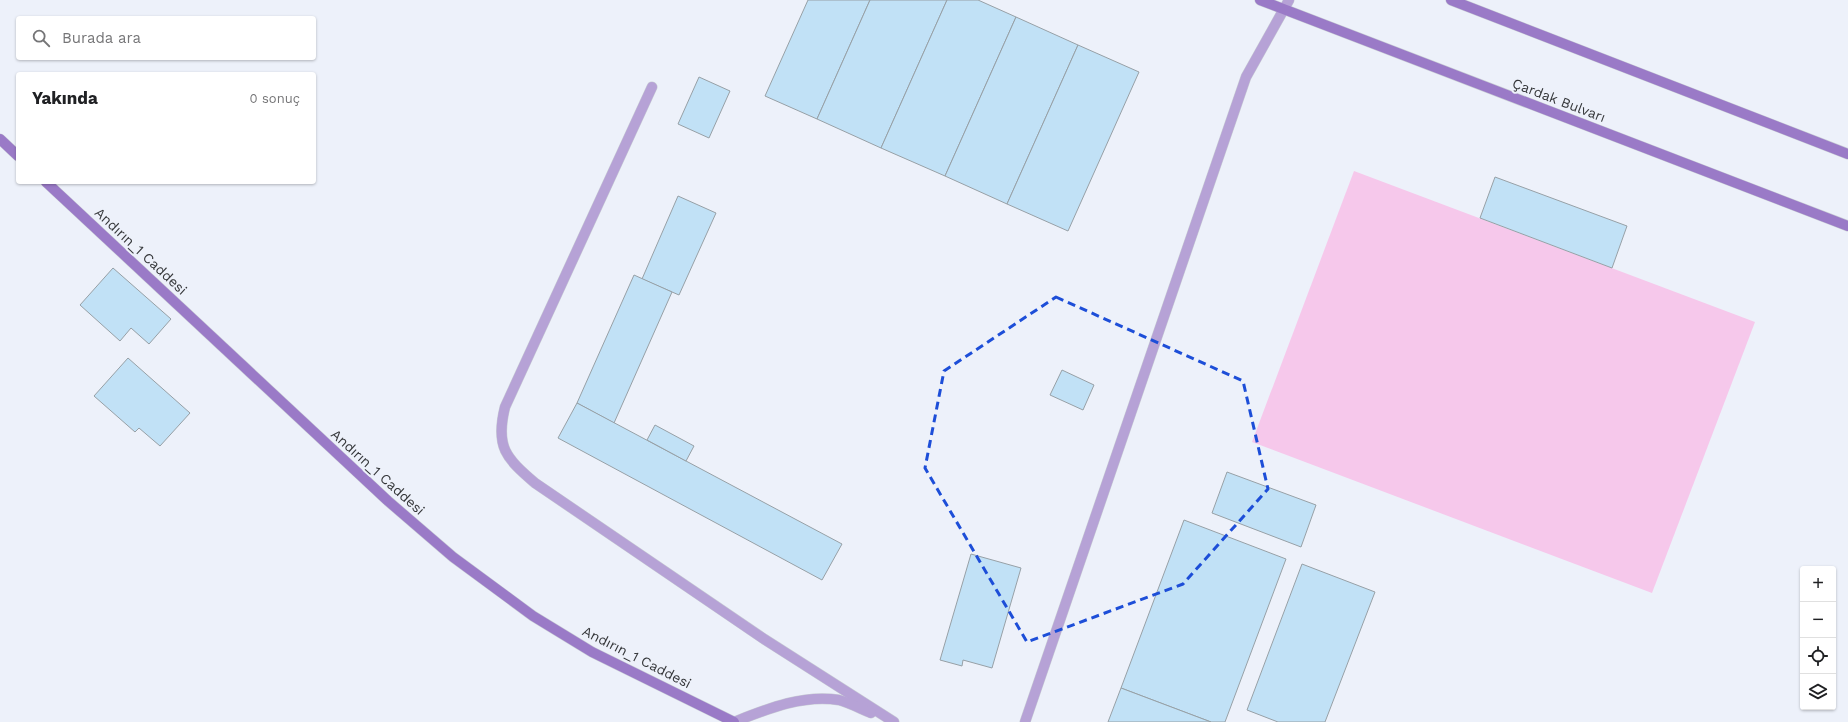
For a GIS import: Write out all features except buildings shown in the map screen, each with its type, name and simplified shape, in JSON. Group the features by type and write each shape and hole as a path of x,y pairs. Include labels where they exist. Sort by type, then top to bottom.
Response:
{"main road":[{"name":"Çardak Bulvarı","path":"1260,0 1848,226"},
{"path":"1451,0 1848,154"},
{"path":"0,139 16,154"},
{"name":"Andırın_1 Caddesi","path":"48,184 388,502 453,557 533,616 592,652 734,722"}],"street":[{"path":"1025,722 1246,77 1289,0"},
{"path":"652,87 505,407 500,427 506,452 515,465 535,483 764,639 894,722"},
{"path":"734,722 769,709 794,702 815,699 840,700 894,722"}],"highlighted area":[{"path":"1056,297 1243,381 1268,489 1183,584 1027,642 925,468 944,371"}],"shaded area":[{"path":"1354,171 1755,322 1652,593 1252,442"}]}
